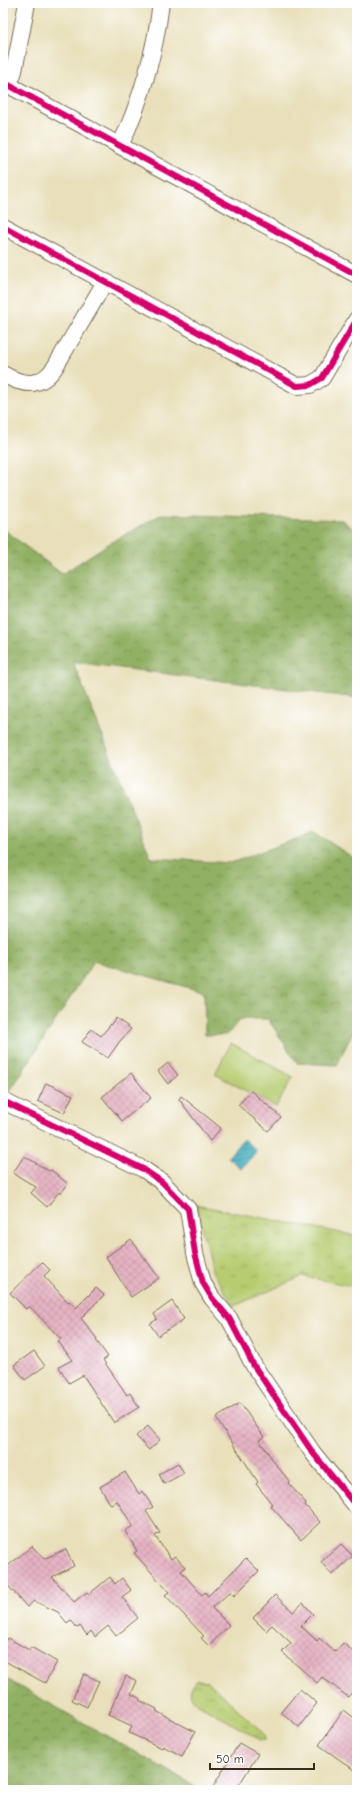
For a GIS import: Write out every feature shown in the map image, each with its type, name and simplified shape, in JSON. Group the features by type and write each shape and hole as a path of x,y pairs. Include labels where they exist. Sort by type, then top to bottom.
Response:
{"street":[{"path":"28,3 14,71 6,83 357,275"},
{"path":"120,146 135,108 147,71 161,3"},
{"path":"3,226 297,386 310,385 322,378 357,319"},
{"path":"3,374 16,382 22,383 36,382 47,376 55,367 104,282"},
{"path":"3,1101 143,1169 162,1182 188,1209 195,1253 203,1283 212,1298 229,1318 254,1366 313,1453 357,1507"}],"green space":[{"path":"162,514 342,520 357,532 357,698 73,662 151,858 231,863 314,832 357,860 357,1023 337,1065 297,1063 268,1019 240,1019 227,1035 205,1035 204,992 94,961 10,1091 3,1088 3,529 62,574 105,546"},
{"path":"231,1043 293,1077 276,1107 215,1074"},
{"path":"196,1205 357,1236 357,1287 303,1276 234,1306 213,1273"},
{"path":"3,1677 202,1790 3,1790"},
{"path":"197,1680 208,1681 264,1734 265,1740 260,1740 195,1702 191,1696 191,1691"}],"water":[{"path":"243,1139 257,1151 241,1169 228,1157"}],"building":[{"path":"116,1018 131,1029 108,1058 82,1042 91,1029 101,1036"},
{"path":"168,1063 178,1075 168,1084 158,1071"},
{"path":"131,1073 151,1098 122,1121 102,1097"},
{"path":"46,1083 73,1095 64,1113 38,1101"},
{"path":"251,1091 281,1117 268,1131 238,1105"},
{"path":"181,1096 221,1128 210,1141 179,1099"},
{"path":"24,1156 49,1171 51,1170 68,1184 61,1193 59,1192 47,1207 31,1193 36,1187 13,1173"},
{"path":"131,1239 159,1278 131,1297 106,1257"},
{"path":"42,1262 50,1270 44,1276 68,1302 69,1301 76,1308 96,1288 104,1295 81,1318 97,1339 96,1340 108,1357 103,1360 127,1395 130,1393 139,1407 114,1423 83,1375 69,1383 59,1367 72,1360 58,1341 61,1339 29,1306 26,1309 10,1293"},
{"path":"172,1301 184,1319 158,1336 150,1324 157,1319 154,1314"},
{"path":"34,1351 45,1366 25,1380 14,1365"},
{"path":"240,1403 264,1437 259,1440 290,1482 288,1483 306,1503 305,1505 320,1522 301,1540 270,1505 272,1504 256,1484 258,1482 216,1418"},
{"path":"148,1426 160,1440 149,1450 136,1436"},
{"path":"178,1463 184,1473 164,1484 159,1474"},
{"path":"125,1472 139,1494 142,1491 153,1507 146,1511 160,1533 155,1536 171,1559 175,1556 185,1567 181,1571 202,1595 205,1592 208,1596 246,1558 259,1571 234,1596 230,1592 212,1608 229,1625 209,1646 201,1638 204,1636 165,1595 169,1592 134,1553 137,1551 125,1531 133,1526 117,1501 111,1505 100,1487"},
{"path":"341,1544 353,1556 332,1575 321,1562"},
{"path":"32,1546 44,1559 66,1549 74,1566 52,1577 74,1602 87,1592 89,1594 110,1577 115,1584 122,1578 131,1590 122,1597 138,1618 116,1636 108,1626 95,1637 91,1631 87,1635 80,1626 77,1628 71,1620 67,1623 58,1612 34,1601 27,1607 3,1580 3,1570"},
{"path":"275,1595 293,1612 303,1603 313,1614 301,1626 317,1641 319,1638 335,1652 343,1643 357,1655 357,1686 348,1697 322,1677 317,1683 282,1652 291,1643 272,1625 266,1631 253,1618"},
{"path":"3,1638 7,1640 8,1638 29,1650 31,1647 57,1662 45,1683 3,1660"},
{"path":"84,1674 99,1681 87,1707 72,1700"},
{"path":"126,1676 137,1681 131,1694 157,1709 156,1711 195,1732 182,1756 163,1746 162,1748 129,1733 132,1726 108,1715"},
{"path":"300,1689 317,1703 299,1727 281,1712"},
{"path":"344,1710 357,1720 357,1772 319,1745"},
{"path":"239,1743 258,1754 236,1790 211,1790"}],"cycle path":[{"path":"3,82 357,275"},
{"path":"3,226 297,386 310,385 322,378 357,319"},
{"path":"3,1101 143,1169 162,1182 188,1209 195,1253 203,1283 212,1298 229,1318 254,1366 313,1453 357,1507"}]}
